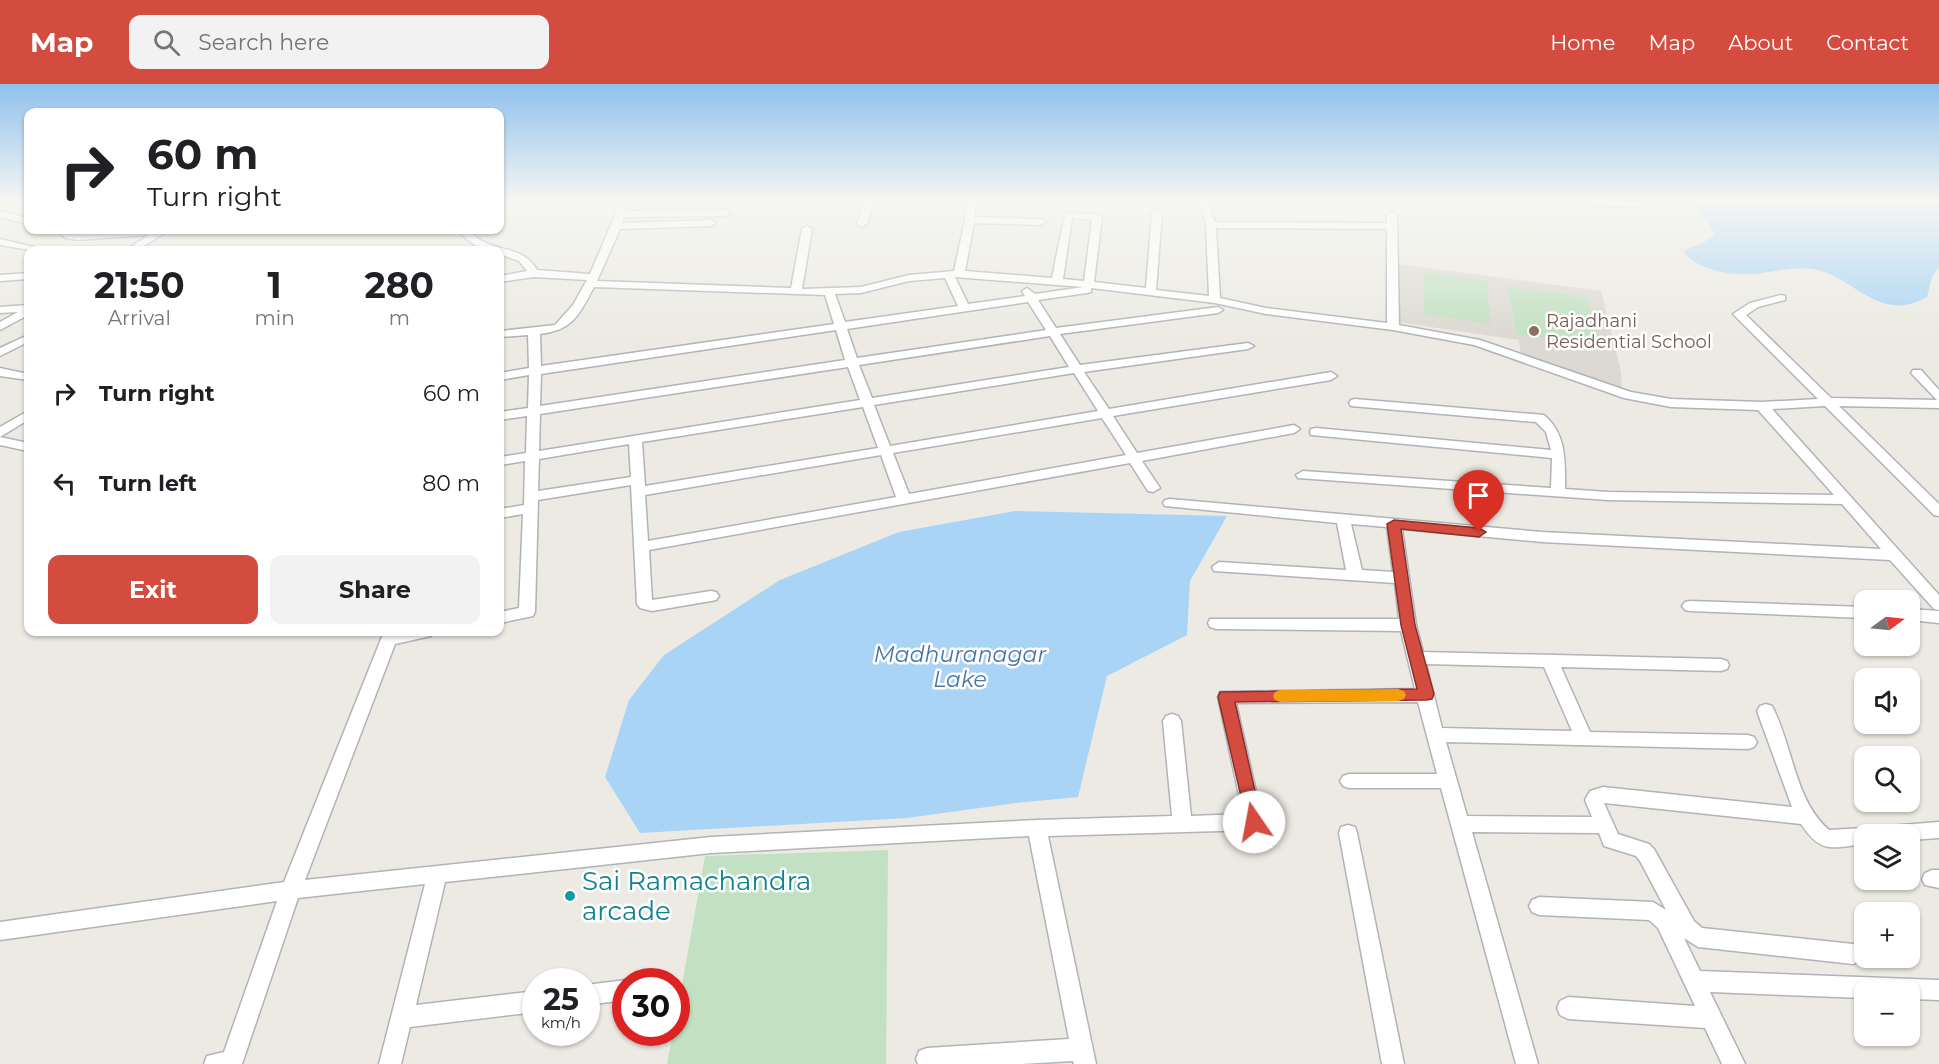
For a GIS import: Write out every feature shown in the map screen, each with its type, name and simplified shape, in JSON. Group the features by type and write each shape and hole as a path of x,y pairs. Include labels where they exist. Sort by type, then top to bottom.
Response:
{"street":[{"path":"504,334 560,327 570,316 592,280 607,247"},
{"path":"796,291 804,247"},
{"path":"962,247 954,274 965,309"},
{"path":"1057,281 1063,247"},
{"path":"1088,287 1093,247"},
{"path":"1151,291 1154,247"},
{"path":"1213,247 1217,305"},
{"path":"1392,247 1393,327"},
{"path":"504,250 511,252 531,266 533,273"},
{"path":"504,278 514,274 533,273 592,280 796,291 861,290 909,278 954,274 1057,281 1088,287 1151,291 1217,305 1393,327 1476,342 1628,395 1671,403 1762,406 1829,402 1939,405"},
{"path":"0,278 24,276"},
{"path":"1022,284 1153,488"},
{"path":"504,375 1032,300 1088,287"},
{"path":"829,291 852,362 904,500"},
{"path":"1781,298 1754,305 1739,314 1939,512"},
{"path":"504,415 1217,305"},
{"path":"0,310 24,310"},
{"path":"0,327 24,312"},
{"path":"504,616 527,612 535,371 534,330"},
{"path":"0,354 24,340"},
{"path":"504,460 1077,369 1248,346"},
{"path":"0,372 24,376"},
{"path":"1917,372 1939,397"},
{"path":"504,512 530,502 886,451 1331,376"},
{"path":"1354,403 1534,416 1546,422 1555,440 1558,455 1558,491"},
{"path":"1762,406 1939,605"},
{"path":"0,433 6,425 24,417"},
{"path":"640,548 1294,429"},
{"path":"1316,432 1558,455"},
{"path":"635,440 645,604 652,606 711,596"},
{"path":"0,441 24,446"},
{"path":"1302,475 1608,496 1846,500"},
{"path":"1170,503 1542,537 1896,555"},
{"path":"1343,519 1355,575"},
{"path":"1394,524 1408,625 1435,735 1447,782 1462,824 1527,1064"},
{"path":"1219,567 1401,578"},
{"path":"1690,606 1854,614"},
{"path":"1920,616 1939,617"},
{"path":"1216,623 1408,625"},
{"path":"226,1063 389,639 403,636"},
{"path":"1417,658 1721,665"},
{"path":"1549,660 1584,738"},
{"path":"0,931 291,890 711,845 1037,828 1254,822 1226,697 1426,694"},
{"path":"1766,711 1804,816 1820,836 1825,838 1854,837"},
{"path":"1172,721 1182,824"},
{"path":"1435,735 1748,742"},
{"path":"1349,781 1447,782"},
{"path":"1804,816 1603,795 1596,796 1594,800 1611,840 1642,850 1647,855 1687,928 1698,937 1853,954"},
{"path":"1462,824 1605,825"},
{"path":"927,1059 1083,1056 1037,828"},
{"path":"1920,832 1939,830"},
{"path":"1348,833 1393,1064"},
{"path":"390,1064 437,875"},
{"path":"1539,906 1653,911 1665,921 1734,1064"},
{"path":"1693,981 1939,990"},
{"path":"402,1017 522,1003"},
{"path":"1568,1008 1712,1018"}],"shaded area":[{"name":"Rajadhani Residential School","path":"1399,264 1601,291 1621,372 1622,391 1521,356 1519,340 1397,322"}],"green space":[{"path":"1424,272 1487,281 1490,324 1424,314"},
{"path":"1508,287 1587,297 1602,345 1517,334"},
{"path":"888,850 886,1064 667,1064 670,1046 690,1046 690,968 685,968 705,856"}],"water":[{"path":"1693,247 1939,247 1939,267 1932,277 1927,297 1910,304 1895,305 1880,302 1827,273 1813,269 1745,274 1725,273 1696,263 1683,251"},
{"name":"Madhuranagar Lake","path":"1015,511 1227,516 1190,581 1187,635 1107,676 1078,797 907,818 640,833 605,777 629,700 664,655 780,580 899,532"}],"slow traffic":[{"path":"1280,696 1398,695"}],"place":[{"name":"Rajadhani Residential School","path":"1534,331"},
{"name":"Sai Ramachandra arcade","path":"570,896"}],"route":[{"path":"1254,822 1226,697 1426,694 1408,625 1394,524 1479,532"}]}
